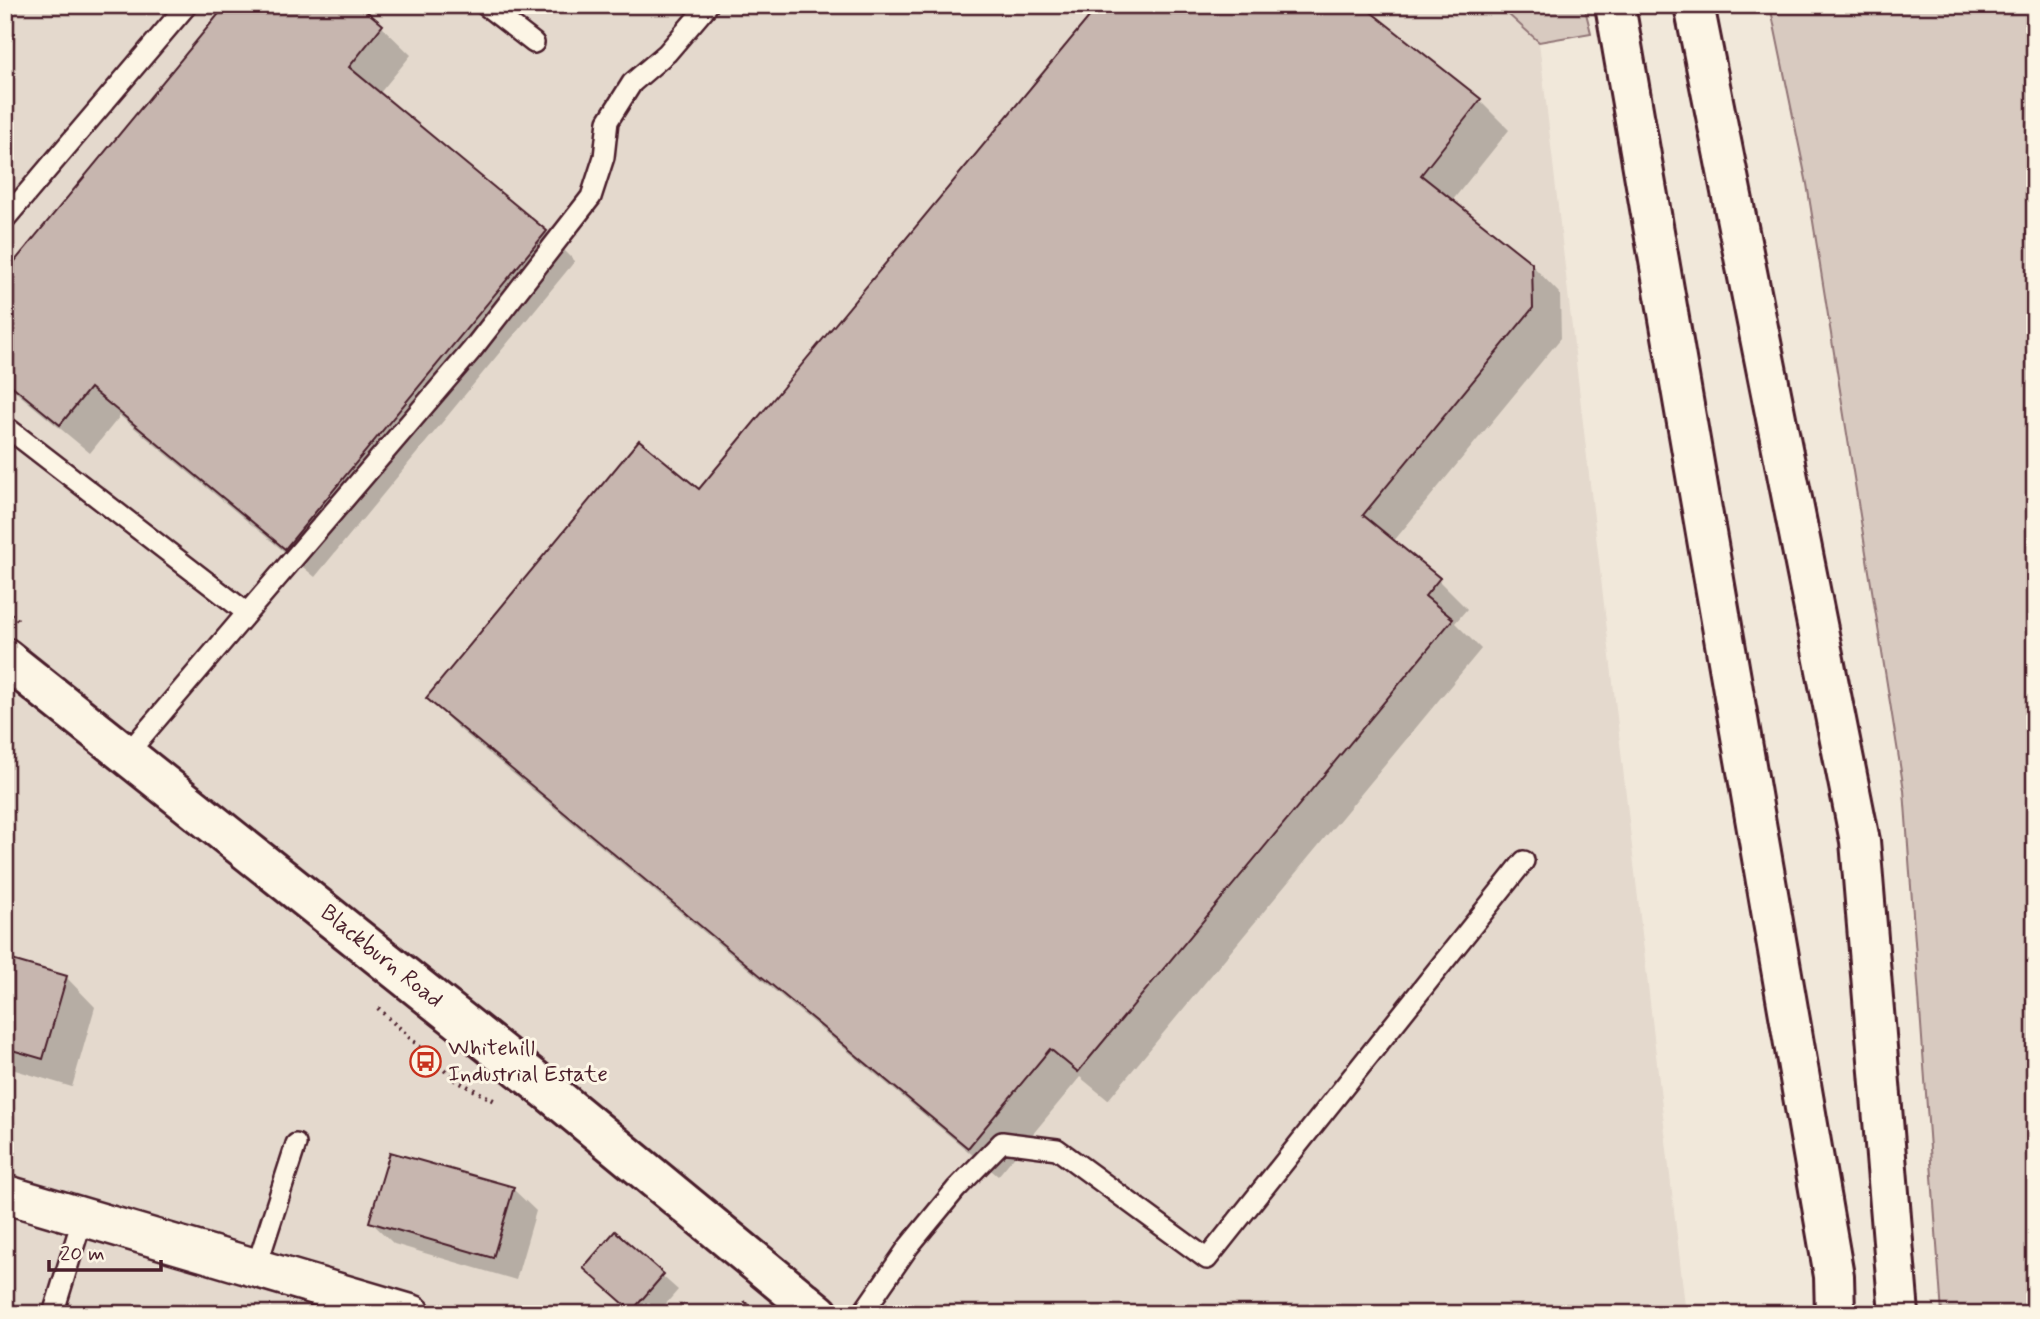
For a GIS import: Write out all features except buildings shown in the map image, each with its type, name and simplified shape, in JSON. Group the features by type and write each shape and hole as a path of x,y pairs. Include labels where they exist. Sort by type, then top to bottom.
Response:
{"main road":[{"path":"1615,5 1834,1276 1835,1314"},
{"path":"1694,5 1860,841 1899,1314"},
{"name":"Blackburn Road","path":"5,658 546,1089 819,1314"}],"street":[{"path":"5,1194 412,1314"}],"lane":[{"path":"5,219 187,5"},
{"path":"485,5 534,43"},
{"path":"127,754 471,351 591,197 604,157 608,121 632,83 667,53 708,5"},
{"path":"5,426 247,613"},
{"path":"862,1314 909,1246 956,1189 1002,1142 1057,1149 1207,1259 1524,861"},
{"path":"256,1268 296,1144"},
{"path":"53,1314 83,1217"}],"shaded area":[{"name":"Whitehill Industrial Estate","path":"5,5 1498,5 1539,42 1686,1314 5,1314"},
{"path":"1498,5 1584,5 1591,33 1539,42"},
{"path":"1770,5 2035,5 2035,1314 1942,1314 1904,790 1807,184"}],"place":[{"name":"Whitehill Industrial Estate","path":"425,1062"}]}
